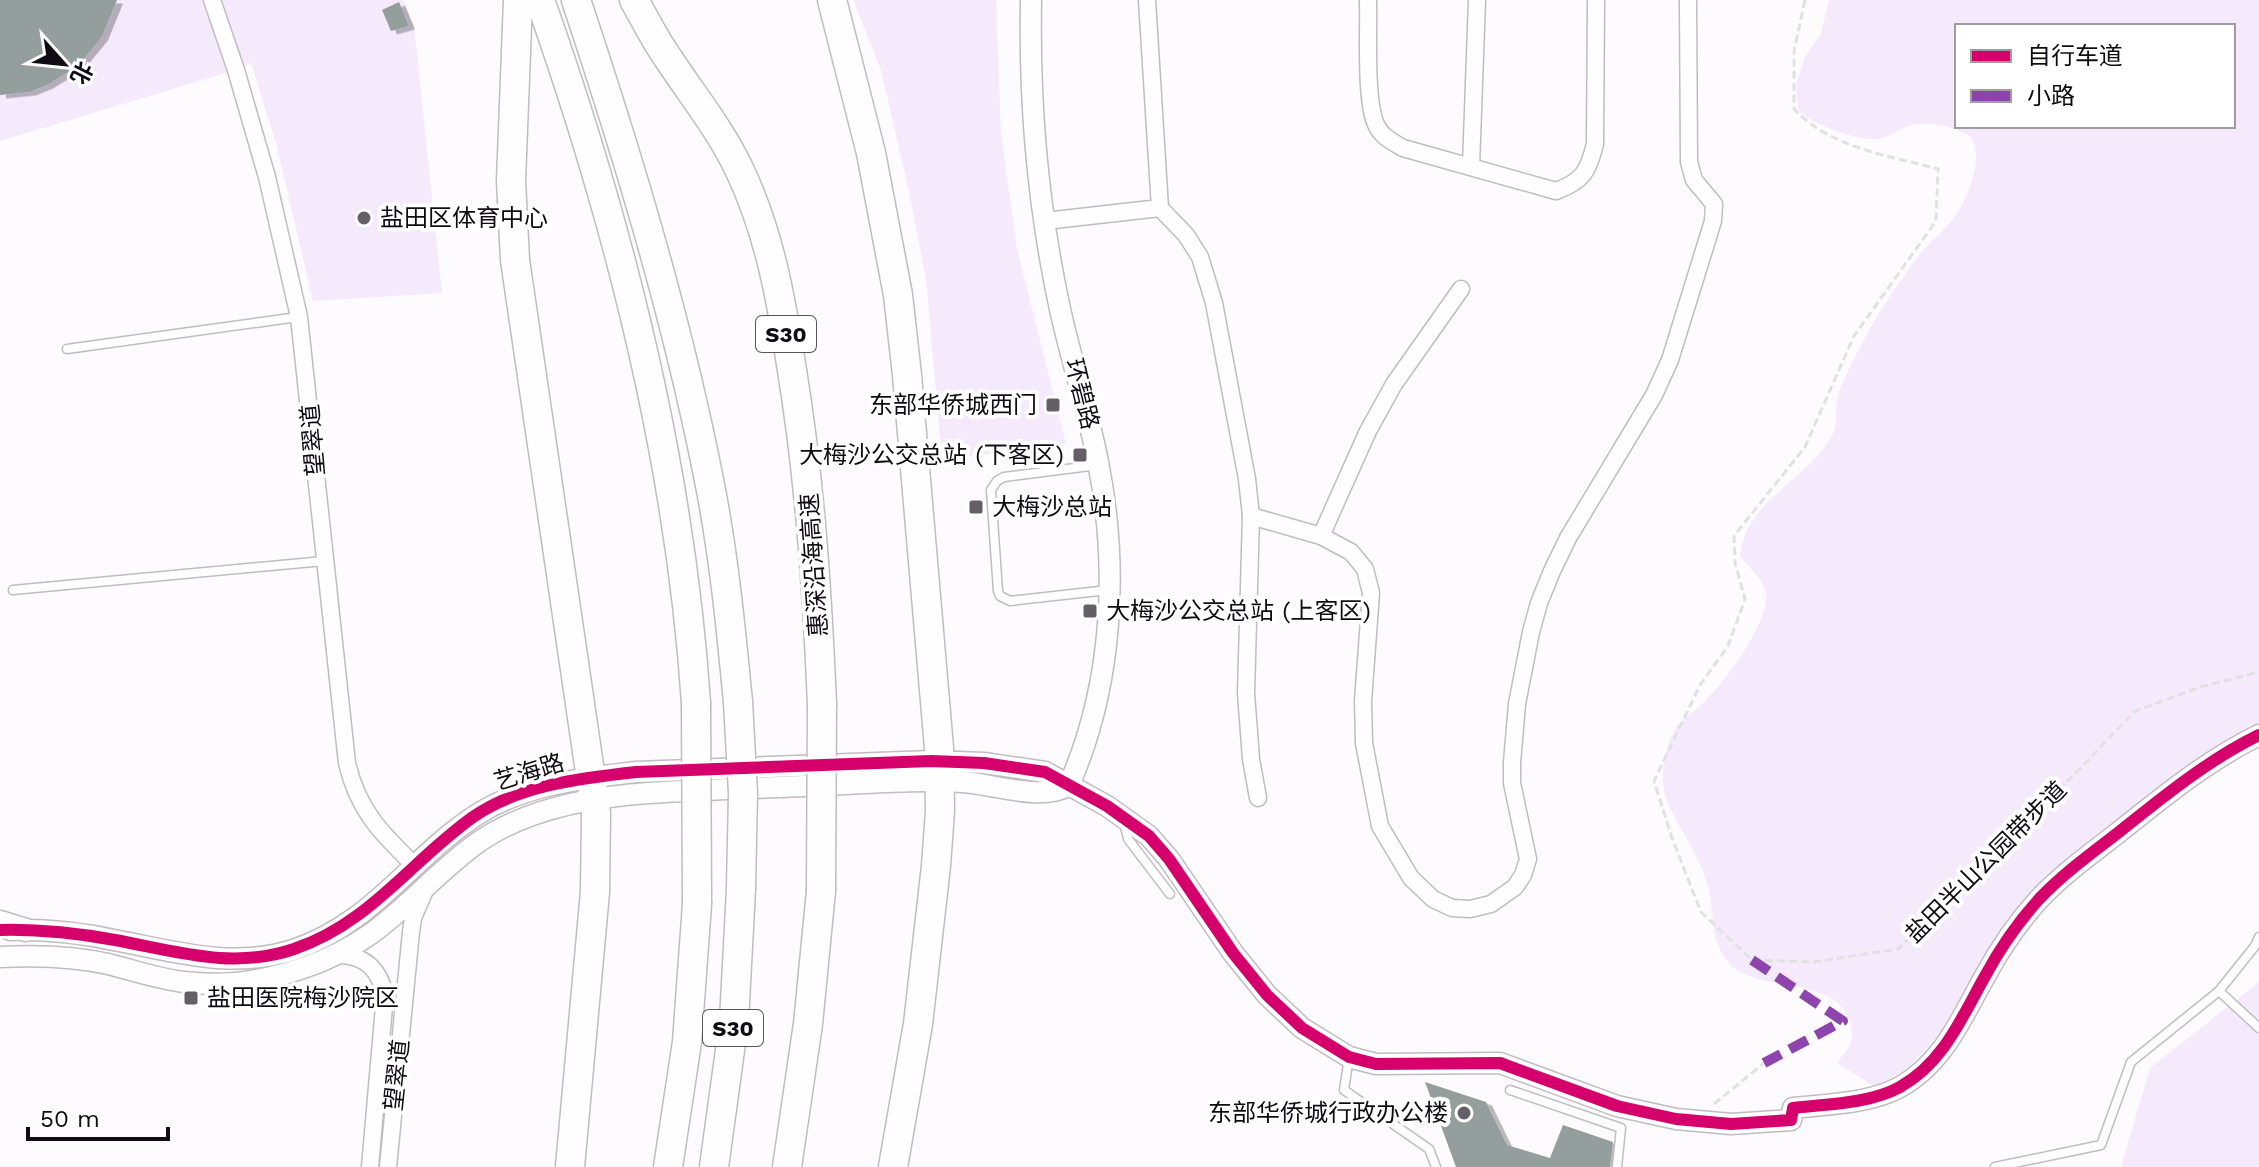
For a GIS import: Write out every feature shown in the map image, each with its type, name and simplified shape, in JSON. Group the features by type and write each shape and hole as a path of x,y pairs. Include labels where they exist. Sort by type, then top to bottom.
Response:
{"highway":[{"path":"518,0 511,168 515,260 594,788 595,892 570,1167"},
{"path":"540,0 611,226 653,399 684,564 696,703 697,904 687,1042 668,1167"},
{"name":"S30","path":"576,0 650,240 685,369 723,563 738,702 743,793 734,1021 714,1167"},
{"name":"惠深沿海高速","path":"634,0 666,56 717,129 739,169 758,214 769,251 805,447 816,560 822,704 821,891 808,1024 787,1167"},
{"path":"832,0 871,153 898,295 940,771 936,866 918,1024 893,1167"}],"main road":[{"path":"0,922 26,930"}],"street":[{"name":"望翠道","path":"212,0 267,177 299,317 351,780 369,818 416,867"},
{"name":"环碧路","path":"1031,0 1033,103 1045,221 1060,309 1099,465 1108,537 1110,590 1099,689 1082,752 1069,785"},
{"path":"1147,0 1160,208 1186,235 1200,257 1214,303 1247,479 1251,516 1246,693 1251,759 1258,798"},
{"path":"1368,0 1371,98 1375,123 1386,138 1403,148 1556,191 1575,184 1589,167 1595,144 1596,0"},
{"path":"1471,166 1477,0"},
{"path":"1251,516 1321,536 1351,552 1365,569 1371,593 1363,701 1364,743 1380,826 1411,878 1433,899 1452,908 1470,909 1491,904 1515,887 1528,859 1512,783 1512,763 1517,704 1539,603 1568,538 1654,395 1670,360 1713,221 1714,204 1694,180 1689,162 1688,0"},
{"path":"1045,221 1160,208"},
{"path":"1321,536 1381,407 1461,289"},
{"path":"1069,785 1124,817 1149,836 1267,995 1302,1028 1349,1057 1376,1064 1500,1063 1617,1106 1693,1122 1731,1124 1791,1120 1793,1108 1874,1097 1899,1088 1921,1072 1953,1036 1999,952 2040,898 2070,870 2179,785 2218,757 2259,735"},
{"name":"艺海路","path":"0,957 84,959 165,979 222,984 283,974 338,955 372,935 461,856 497,831 636,772 940,771 983,784 1045,793 1062,790 1069,785"},
{"name":"艺海路","path":"0,930 76,933 218,959 270,956 312,943 348,924 381,899 460,827 488,808 537,789 594,788"},
{"name":"望翠道","path":"388,1167 411,932 413,918 425,890"},
{"name":"望翠道","path":"338,955 351,955 368,963 382,983 385,995 370,1167"}],"lane":[{"path":"67,349 299,317"},
{"path":"1099,465 1004,477 994,484 991,490 998,591 1000,596 1010,601 1110,590"},
{"path":"13,590 324,561"},
{"path":"1124,817 1128,839 1170,894"},
{"path":"1995,1167 2101,1145 2131,1062 2219,991 2259,937"},
{"path":"2219,991 2259,1028"},
{"path":"1349,1057 1344,1090 1429,1149 1436,1167"},
{"path":"1510,1090 1621,1128 1617,1167"}],"path":[{"path":"1693,1122 1764,1063"}],"shaded area":[{"name":"盐田区体育中心","path":"0,0 403,0 414,26 442,293 313,301 276,143 251,63 0,141"},
{"path":"853,0 996,0 1001,134 1017,249 1066,444 942,460 926,279 909,191 881,70"},
{"path":"1829,0 2259,0 2259,726 2009,922 1937,1036 1908,1068 1875,1087 1837,1063 1852,1037 1849,1019 1839,1005 1826,995 1809,989 1754,978 1727,961 1717,943 1705,875 1668,804 1663,784 1666,751 1674,731 1726,677 1762,615 1765,589 1740,555 1753,520 1777,493 1818,456 1832,436 1841,387 1867,334 1917,258 1958,212 1975,168 1976,152 1971,137 1950,127 1920,124 1882,138 1868,139 1823,126 1804,115 1798,110 1796,85 1805,57 1821,34"},
{"path":"2259,982 2259,1167 2121,1167 2150,1068"}],"building":[{"path":"0,0 117,0 102,37 78,66 30,92 0,95"},
{"path":"399,2 409,26 391,31 382,10"},
{"name":"东部华侨城行政办公楼","path":"1425,1082 1486,1102 1507,1145 1550,1158 1563,1125 1613,1142 1610,1167 1456,1167"}],"marked path":[{"path":"1752,960 1843,1021 1764,1063"}],"cycle path":[{"path":"0,930 86,935 204,956 249,958 271,955 321,938 345,924 473,817 510,797 531,790 573,780 636,772 931,761 984,763 1045,772 1107,806 1149,836 1267,995 1302,1028 1349,1057 1376,1064 1500,1063 1617,1106 1676,1119 1731,1124 1791,1120 1793,1108 1875,1097 1915,1077 1950,1039 2003,947 2049,889 2187,779 2259,735"}],"place":[{"name":"盐田区体育中心","path":"364,218"},
{"name":"东部华侨城西门","path":"1053,405"},
{"name":"大梅沙公交总站 (下客区)","path":"1080,455"},
{"name":"大梅沙总站","path":"976,507"},
{"name":"大梅沙公交总站 (上客区)","path":"1090,611"},
{"name":"盐田医院梅沙院区","path":"191,998"},
{"name":"东部华侨城行政办公楼","path":"1464,1113"}]}
